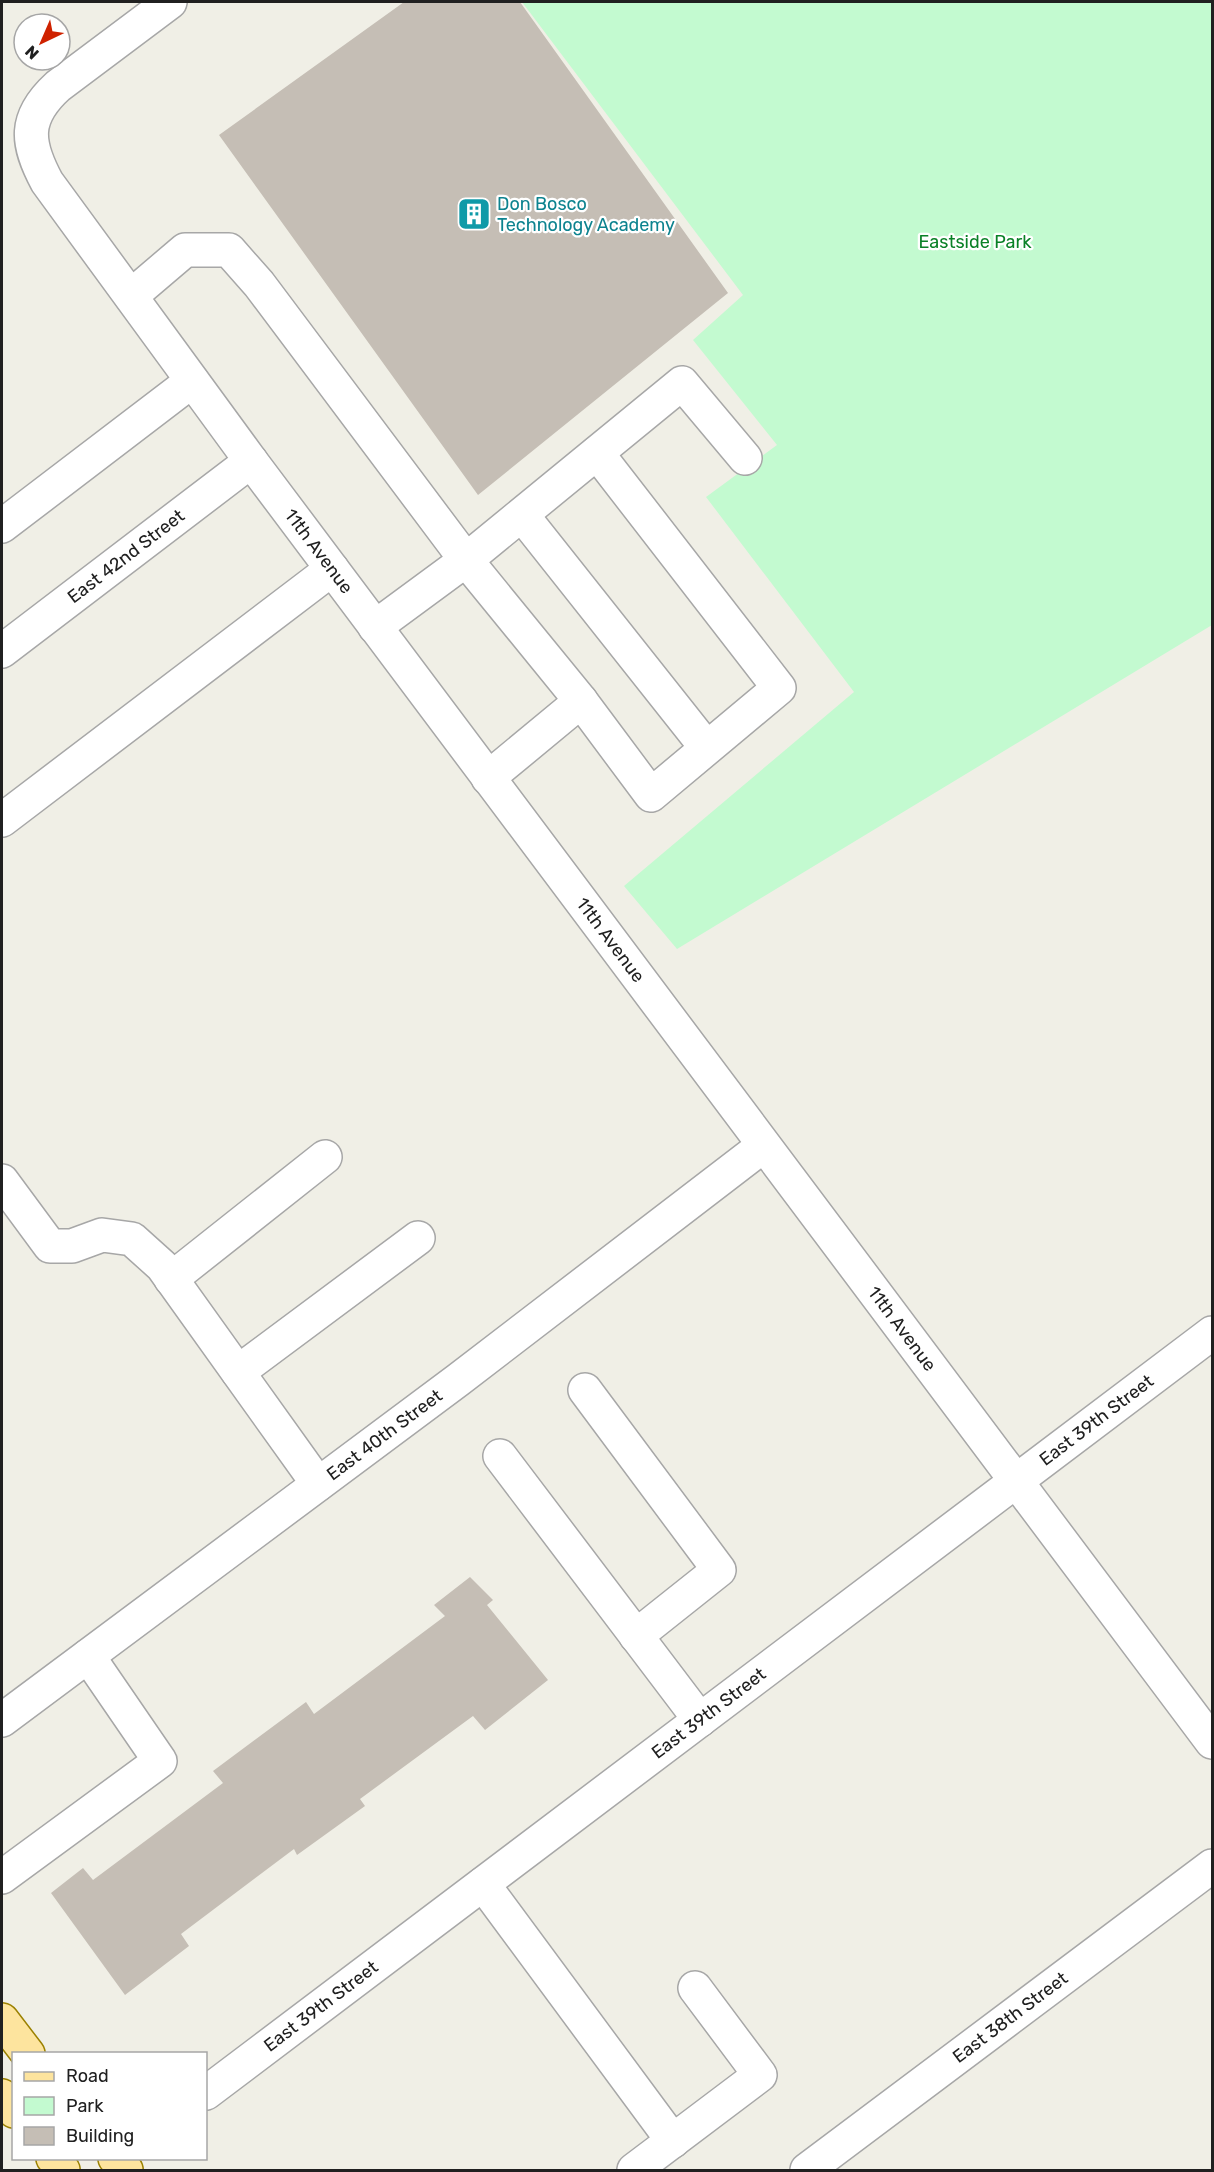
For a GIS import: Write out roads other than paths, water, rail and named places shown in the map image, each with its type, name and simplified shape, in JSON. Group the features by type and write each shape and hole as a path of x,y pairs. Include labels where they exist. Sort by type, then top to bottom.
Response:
{"main road":[{"path":"2,2020 26,2052"},
{"path":"2,2096 12,2108"}],"street":[{"name":"11th Avenue","path":"170,2 44,98 35,114 31,147 47,182 251,461 1212,1742"},
{"path":"131,296 185,250 229,250 259,284 466,560 581,701 651,795 779,688 597,453"},
{"path":"2,526 192,381"},
{"path":"375,627 466,560 682,383 745,458"},
{"name":"East 42nd Street","path":"2,651 251,461"},
{"path":"522,515 706,747"},
{"path":"2,820 332,569"},
{"path":"489,778 581,701"},
{"name":"East 40th Street","path":"2,1720 458,1380 764,1146"},
{"path":"171,1279 325,1157"},
{"path":"2,1181 50,1246 72,1246 102,1235 132,1239 162,1266 318,1484"},
{"path":"238,1372 418,1238"},
{"name":"East 39th Street","path":"207,2092 1212,1333"},
{"path":"585,1390 719,1570 636,1636"},
{"path":"500,1456 700,1720"},
{"path":"2,1877 160,1761 88,1656"},
{"name":"East 38th Street","path":"807,2170 1212,1866"},
{"path":"483,1884 673,2141"},
{"path":"634,2170 759,2074 695,1988"}],"place":[{"name":"Don Bosco Technology Academy","path":"474,214"}],"park label":[{"name":"Eastside Park","path":"975,242"}]}
